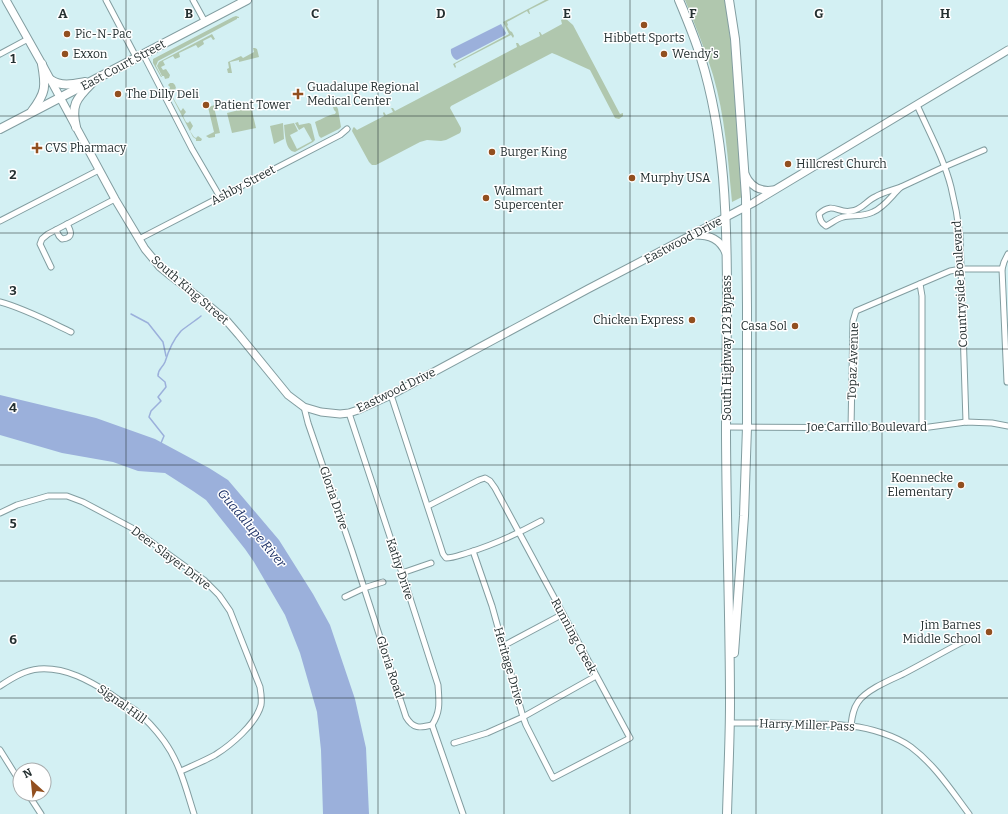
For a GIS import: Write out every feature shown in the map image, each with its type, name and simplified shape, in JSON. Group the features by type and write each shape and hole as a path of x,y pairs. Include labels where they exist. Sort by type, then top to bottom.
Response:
{"main road":[{"name":"South King Street","path":"6,0 115,199 145,249 160,267 226,320 288,395 304,408 332,414 349,413"},
{"name":"East Court Street","path":"0,130 247,0"},
{"name":"South Highway 123 Bypass","path":"679,0 695,38 701,57 715,117 721,155 726,217 726,427 730,704"},
{"name":"South Highway 123 Bypass","path":"727,814 729,723 744,516 747,427 746,207 734,39 729,0"},
{"name":"Eastwood Drive","path":"349,413 367,407 391,395 581,293 746,207 1008,50"},
{"path":"30,114 39,102 44,91 45,80 42,64"},
{"path":"51,80 58,84 67,85 94,80"},
{"path":"76,127 74,113 75,105 77,100 94,80"},
{"path":"744,172 750,182 757,188 766,191 777,189"},
{"path":"693,234 706,235 715,239 722,245 727,255"}],"street":[{"path":"106,0 140,56 220,197"},
{"path":"193,0 205,22"},
{"path":"0,54 28,39"},
{"name":"Countryside Boulevard","path":"917,105 951,186 957,215 960,236 966,422"},
{"name":"Ashby Street","path":"138,239 347,129"},
{"path":"901,187 881,208 874,212 866,215 851,214 830,208 824,210 820,214 820,220 822,224 826,226 831,224 835,220 851,214 861,208 869,200 876,196 901,187 984,150"},
{"path":"0,222 99,170"},
{"path":"51,267 40,244 42,239 48,234 115,199"},
{"path":"56,230 62,238 69,237 71,233 67,224"},
{"path":"1007,382 1007,322 1002,269 1008,254"},
{"name":"Topaz Avenue","path":"851,428 853,321 856,311 950,271 961,269 1002,269"},
{"path":"920,284 922,296 922,428"},
{"path":"0,302 8,304 71,332"},
{"path":"391,395 443,554 446,558 451,558 503,540 540,521"},
{"name":"Gloria Drive","path":"304,408 364,588"},
{"name":"Kathy Drive","path":"349,413 438,686 439,710 432,725"},
{"name":"Joe Carrillo Boulevard","path":"726,427 922,428 966,422 992,423 1008,426"},
{"name":"Running Creek","path":"428,506 480,480 485,478 490,481 630,738 553,778"},
{"name":"Deer Slayer Drive","path":"0,512 17,505 48,496 67,496 83,502 132,528 204,580 219,595 230,611 260,687 262,695 261,704 259,711 247,728 230,745 214,755 181,771"},
{"name":"Heritage Drive","path":"473,551 492,606 523,717 553,778"},
{"path":"402,573 431,563"},
{"path":"345,597 364,588 383,582"},
{"name":"Gloria Road","path":"364,588 406,717 414,726 423,727 432,725"},
{"path":"503,646 563,614"},
{"path":"851,726 858,702 864,696 966,640"},
{"name":"Signal Hill","path":"0,686 26,672 38,669 53,669 71,673 94,684 135,711 149,723 165,742 181,771 194,814"},
{"path":"454,743 487,733 523,717 596,676"},
{"name":"Harry Miller Pass","path":"729,723 789,723 851,726 880,732 895,737 910,746 926,759 969,814"},
{"path":"432,725 463,814"},
{"path":"0,750 12,769"},
{"path":"33,802 41,814"}],"green space":[{"path":"545,0 549,0 529,10 530,14 527,11 507,22 507,26 514,36 513,38 511,35 455,64 455,68 453,64 509,34 503,22"},
{"path":"685,0 725,0 731,44 742,197 732,202 726,138 717,90 707,56"},
{"path":"236,16 239,18 158,61 156,66 161,77 153,63 153,59"},
{"path":"565,18 573,25 620,114 623,113 623,116 619,119 615,118 590,70 552,53 451,106 450,108 461,128 460,133 446,140 427,140 420,142 376,165 372,165 369,162 352,131 354,127 357,130 384,116 384,112 386,115 393,112 391,108 395,111 517,47 516,43 520,46 540,36 539,32 542,35 562,24 561,20"},
{"path":"212,34 215,39 213,40 211,37 203,41 204,44 198,48 196,45 179,53 180,57 175,59 173,56 163,61 165,65 161,67 163,70 166,69 170,75 169,78 165,79 164,76 162,76 157,66 159,62"},
{"path":"253,48 257,49 259,57 239,62 239,60 230,62 232,73 228,73 228,62 241,56 243,58 254,52"},
{"path":"173,83 176,88 171,94 180,110 181,111 183,108 186,112 183,116 186,122 188,123 190,121 193,126 190,131 194,137 196,138 198,136 202,139 201,141 196,141 193,137 169,91 170,87 168,85"},
{"path":"215,105 214,107 220,133 215,134 215,137 209,138 206,136 214,132 208,107"},
{"path":"251,107 256,128 232,133 227,113"},
{"path":"333,107 337,107 338,109 341,127 321,138 315,122 335,114 336,112"},
{"path":"298,122 299,125 311,124 315,140 295,152 292,151 287,145 284,125 294,123 298,131 290,135 297,149 312,141 304,127 299,130 295,123"},
{"path":"283,123 284,139 274,144 270,126"}],"water":[{"path":"501,24 506,33 505,35 457,60 453,57 451,49"},
{"name":"Guadalupe River","path":"0,395 96,418 155,439 228,480 279,540 313,594 330,625 355,699 366,748 369,814 323,814 321,750 317,712 300,653 285,615 254,562 206,500 165,473 138,471 113,462 62,453 0,435"}],"waterway":[{"path":"131,314 148,323 163,342 166,356"},
{"path":"161,443 164,436 149,417 151,411 161,401 158,397 166,387 165,382 158,376 159,371 164,364 171,346 181,331 201,316"}],"place":[{"name":"Hibbett Sports","path":"644,25"},
{"name":"Pic-N-Pac","path":"67,34"},
{"name":"Exxon","path":"65,54"},
{"name":"Wendy's","path":"664,54"},
{"name":"The Dilly Deli","path":"118,94"},
{"name":"Guadalupe Regional Medical Center","path":"298,94"},
{"name":"Patient Tower","path":"206,105"},
{"name":"CVS Pharmacy","path":"37,148"},
{"name":"Burger King","path":"492,152"},
{"name":"Hillcrest Church","path":"788,164"},
{"name":"Murphy USA","path":"632,178"},
{"name":"Walmart Supercenter","path":"486,198"},
{"name":"Chicken Express","path":"692,320"},
{"name":"Casa Sol","path":"795,326"},
{"name":"Koennecke Elementary","path":"961,485"},
{"name":"Jim Barnes Middle School","path":"989,632"}]}
